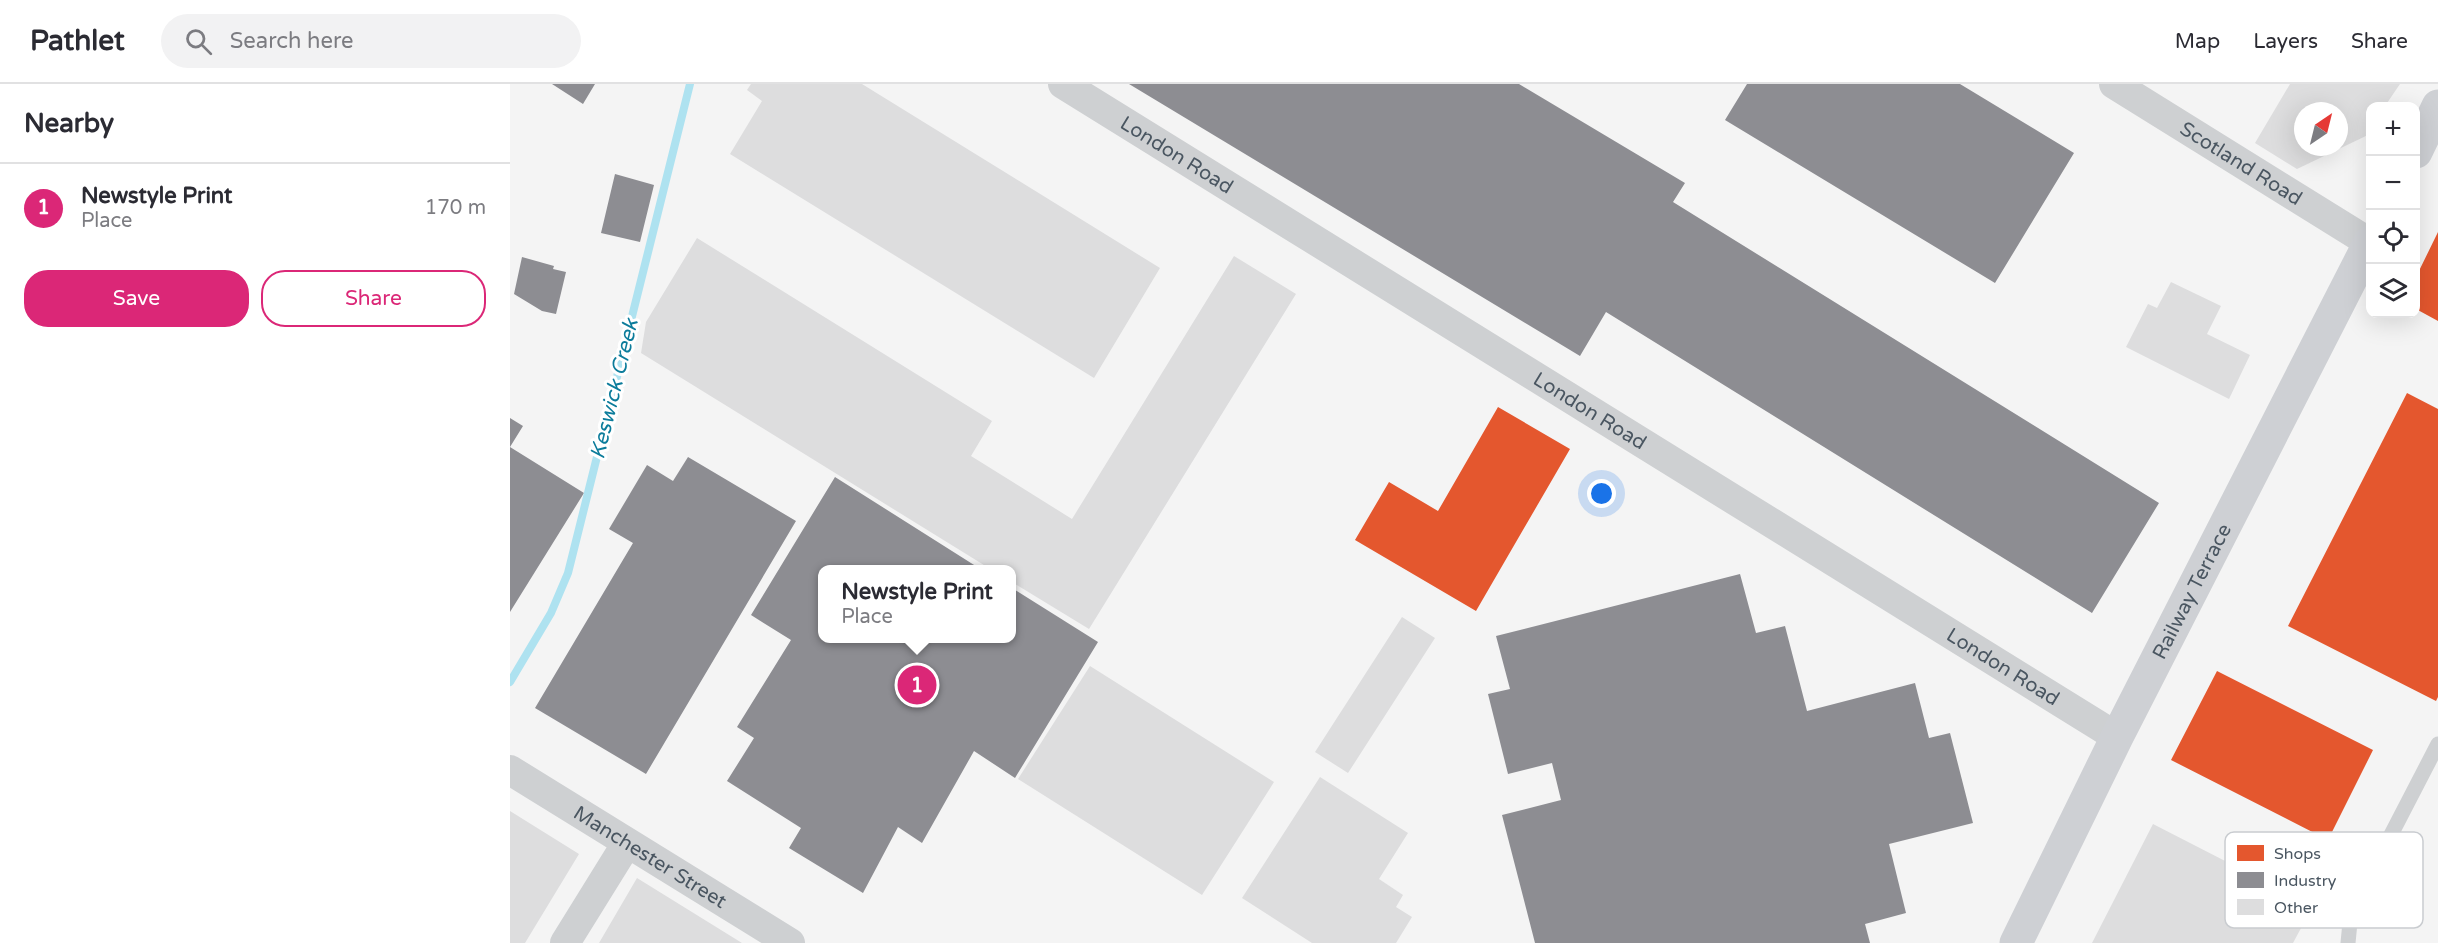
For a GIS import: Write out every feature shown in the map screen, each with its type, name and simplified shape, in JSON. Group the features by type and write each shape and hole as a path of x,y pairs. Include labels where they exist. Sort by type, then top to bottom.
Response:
{"main road":[{"path":"2420,142 2438,106"},
{"name":"Railway Terrace","path":"2016,943 2118,737 2366,250"}],"street":[{"name":"London Road","path":"1063,84 2118,737"},
{"name":"Scotland Road","path":"2114,84 2366,240"},
{"name":"Manchester Street","path":"510,770 790,943"},
{"path":"565,943 627,843"}],"lane":[{"path":"2392,832 2438,744"},
{"path":"2348,943 2349,928"}],"building: Shops":[{"path":"2438,232 2438,321 2420,311 2420,269"},
{"path":"2407,393 2438,409 2438,697 2436,701 2288,626"},
{"path":"1498,407 1570,449 1476,611 1355,540 1389,482 1438,511"},
{"path":"2217,671 2373,750 2332,832 2312,832 2171,760"}],"building: Industry":[{"path":"552,84 595,84 583,104"},
{"path":"1129,84 1519,84 1685,183 1673,202 2159,503 2092,613 1606,312 1580,356"},
{"path":"1747,84 1960,84 2074,153 1995,283 1725,120"},
{"path":"615,174 654,185 640,242 601,233"},
{"path":"522,257 554,266 553,269 566,272 556,314 542,311 514,294"},
{"path":"510,418 523,426 510,447"},
{"path":"510,447 584,493 510,612"},
{"path":"688,457 796,521 646,774 535,708 633,543 609,529 647,465 673,481"},
{"path":"835,477 974,565 818,565 818,643 1016,643 1016,591 1098,642 1015,778 974,751 922,843 898,827 863,893 789,848 801,828 727,781 754,738 737,727 791,640 751,615"},
{"path":"1740,574 1756,633 1785,626 1807,711 1915,683 1929,738 1950,733 1973,823 1889,844 1906,913 1865,924 1870,943 1535,943 1502,815 1561,800 1552,763 1508,774 1488,694 1510,689 1496,636"}],"building: Other":[{"path":"751,84 862,84 1160,268 1094,378 730,154 762,101 747,90"},
{"path":"2290,84 2400,84 2388,102 2366,102 2366,136 2348,145 2348,102 2294,102 2294,156 2324,156 2297,169 2255,143"},
{"path":"697,238 992,421 971,456 1072,519 1234,256 1296,294 1089,629 1016,584 1016,565 984,565 641,353 646,322"},
{"path":"2171,282 2221,306 2207,334 2250,355 2229,399 2126,347 2148,304 2157,308"},
{"path":"1402,617 1435,638 1348,773 1315,752"},
{"path":"1090,666 1274,782 1202,895 1018,779"},
{"path":"1320,777 1408,833 1379,879 1403,895 1396,907 1412,917 1396,943 1312,943 1242,898"},
{"path":"510,811 579,854 525,943 510,943"},
{"path":"2153,824 2225,861 2225,928 2301,928 2293,943 2092,943"},
{"path":"637,878 742,943 599,943"}],"waterway":[{"name":"Keswick Creek","path":"510,682 551,613 568,573 690,84"}],"place":[{"name":"Newstyle Print","path":"917,685"}]}
